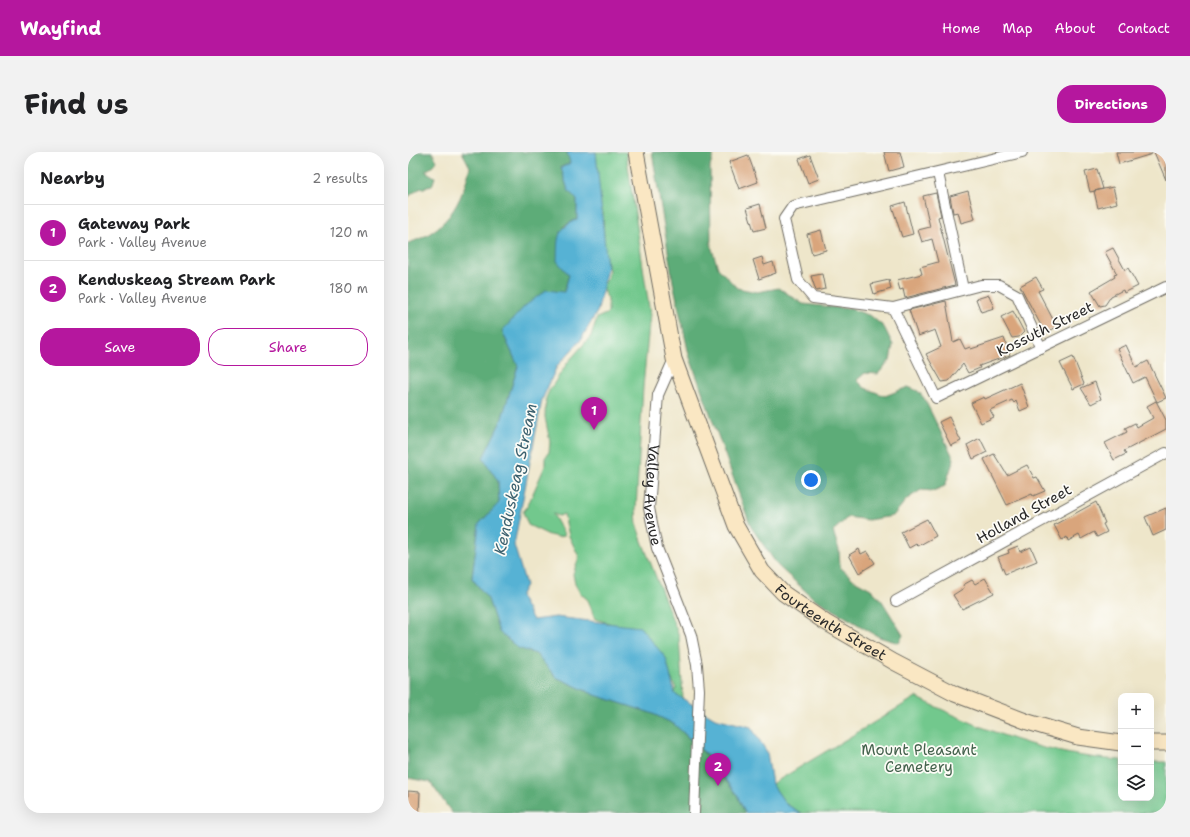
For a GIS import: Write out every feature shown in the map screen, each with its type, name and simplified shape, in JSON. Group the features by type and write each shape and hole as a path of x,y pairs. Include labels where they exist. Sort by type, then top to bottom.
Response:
{"street":[{"path":"636,152 674,359"},
{"path":"1022,152 793,206 784,219 798,280 813,298 893,308 981,285 999,286 1017,295 1041,348"},
{"path":"938,173 963,289"},
{"name":"Kossuth Street","path":"893,308 936,398 1166,287"},
{"name":"Valley Avenue","path":"674,359 658,395 649,508 657,548 690,635 697,665 699,690 694,813"},
{"name":"Fourteenth Street","path":"674,359 736,526 762,571 783,593 825,622 894,662 955,694 1028,722 1078,737 1118,743"},
{"name":"Holland Street","path":"896,601 1166,453"},
{"path":"1154,743 1166,743"}],"green space":[{"path":"408,152 432,152 437,161 432,167 425,171 435,177 432,186 419,189 408,197"},
{"path":"462,152 567,152 571,163 561,167 568,190 577,200 577,219 564,226 569,275 564,292 502,331 518,366 501,421 483,458 498,481 499,503 479,524 472,578 488,599 499,632 518,648 536,654 556,677 595,695 651,713 674,724 704,753 737,795 745,813 452,813 430,782 408,778 408,243 433,232 442,224 457,204 467,180 470,167"},
{"path":"594,152 626,152 650,314 643,387 636,509 637,526 679,636 683,699 673,696 676,688 656,647 644,633 595,619 588,600 580,593 575,584 573,574 579,557 569,536 564,514 559,516 553,514 564,534 564,536 558,537 549,535 528,525 523,512 527,507 545,466 545,458 549,452 550,442 545,417 546,398 568,362 591,336 597,318 608,313 608,299 602,288 607,279 609,270 602,244 604,239 603,213"},
{"path":"652,152 714,152 710,167 711,246 718,268 737,288 757,292 779,288 803,304 851,309 871,316 884,327 893,345 890,360 878,374 865,373 857,380 865,388 885,396 908,387 918,391 924,398 954,459 945,486 933,491 921,490 907,499 893,516 868,520 848,517 833,531 839,550 840,567 854,580 871,589 882,601 903,635 899,643 879,637 812,597 778,566 751,527 689,355 673,282"},
{"name":"Mount Pleasant Cemetery","path":"916,697 990,730 1040,747 1066,753 1118,760 1118,801 1154,801 1154,762 1166,762 1166,813 801,813 786,804 772,784"}],"water":[{"name":"Kenduskeag Stream","path":"567,152 596,152 607,268 598,310 580,341 557,366 542,400 514,545 526,585 520,596 533,620 556,617 640,627 666,658 675,694 715,718 751,727 767,752 772,784 786,804 801,813 745,813 737,795 705,753 674,724 651,713 595,695 556,677 536,654 518,648 499,632 488,599 472,578 479,524 499,503 498,481 483,458 501,421 518,366 502,331 525,306 546,290 564,292 569,275 557,261 557,246 561,231 577,219 577,200 568,190 561,168 570,163"}],"building":[{"path":"884,152 900,152 904,167 889,171"},
{"path":"1116,152 1152,152 1152,154 1119,164"},
{"path":"1154,152 1166,152 1166,180"},
{"path":"748,155 758,182 739,189 729,162"},
{"path":"810,155 819,179 808,183 799,159"},
{"path":"1097,169 1103,189 1090,192 1085,172"},
{"path":"1113,187 1117,203 1098,208 1094,191"},
{"path":"968,191 975,219 961,223 958,212 953,213 950,196"},
{"path":"936,193 941,216 938,217 955,285 905,298 903,289 900,290 897,280 922,274 920,267 938,262 932,239 922,242 918,230 930,227 923,196"},
{"path":"905,202 913,234 902,237 892,206"},
{"path":"760,204 766,228 754,231 747,208"},
{"path":"821,230 826,250 812,254 807,234"},
{"path":"1113,248 1125,270 1128,268 1138,286 1124,293 1123,290 1111,296 1105,305 1100,306 1091,291 1115,277 1114,275 1117,274 1105,252"},
{"path":"762,257 764,265 773,262 776,273 759,279 753,260"},
{"path":"822,274 825,289 816,291 811,276"},
{"path":"1036,277 1043,289 1038,291 1057,327 1045,333 1020,286"},
{"path":"889,280 891,289 874,294 871,284"},
{"path":"989,295 994,308 981,312 976,299"},
{"path":"946,301 953,342 960,339 965,349 970,347 971,349 1004,338 1010,355 979,366 980,368 968,373 963,364 949,381 942,382 926,354 941,347 935,330 918,336 909,310"},
{"path":"1013,311 1024,332 1019,337 1012,338 1001,317"},
{"path":"1126,345 1136,367 1148,361 1166,398 1157,402 1145,377 1133,383 1117,349"},
{"path":"1073,357 1084,384 1073,389 1060,363"},
{"path":"1095,382 1101,399 1091,404 1081,388"},
{"path":"1020,383 1029,407 1020,411 1016,401 1014,403 1012,400 990,410 994,417 981,423 971,403 984,397 985,399"},
{"path":"1156,401 1166,420 1166,429 1124,451 1126,454 1114,460 1105,443 1127,432 1125,428 1135,423 1137,427 1153,418 1147,406"},
{"path":"949,417 961,441 951,446 939,422"},
{"path":"980,438 987,452 973,459 967,445"},
{"path":"994,454 1007,475 1027,465 1034,478 1037,477 1045,491 1033,496 1032,494 1007,505 984,459"},
{"path":"1096,502 1105,523 1103,524 1107,532 1097,537 1094,532 1081,539 1079,535 1068,541 1067,537 1062,540 1054,525"},
{"path":"1166,508 1166,530 1153,536 1145,517"},
{"path":"927,519 936,536 918,546 916,544 909,548 901,532"},
{"path":"1018,546 1020,552 1031,547 1037,561 1005,574 998,557 1009,553 1008,550"},
{"path":"859,549 861,554 867,551 875,563 859,573 849,555"},
{"path":"985,578 994,593 962,609 953,595 964,588 963,585 972,580 975,584"},
{"path":"408,791 420,792 419,813 408,813"}],"place":[{"name":"Gateway Park","path":"594,430"},
{"name":"Kenduskeag Stream Park","path":"718,786"}]}
